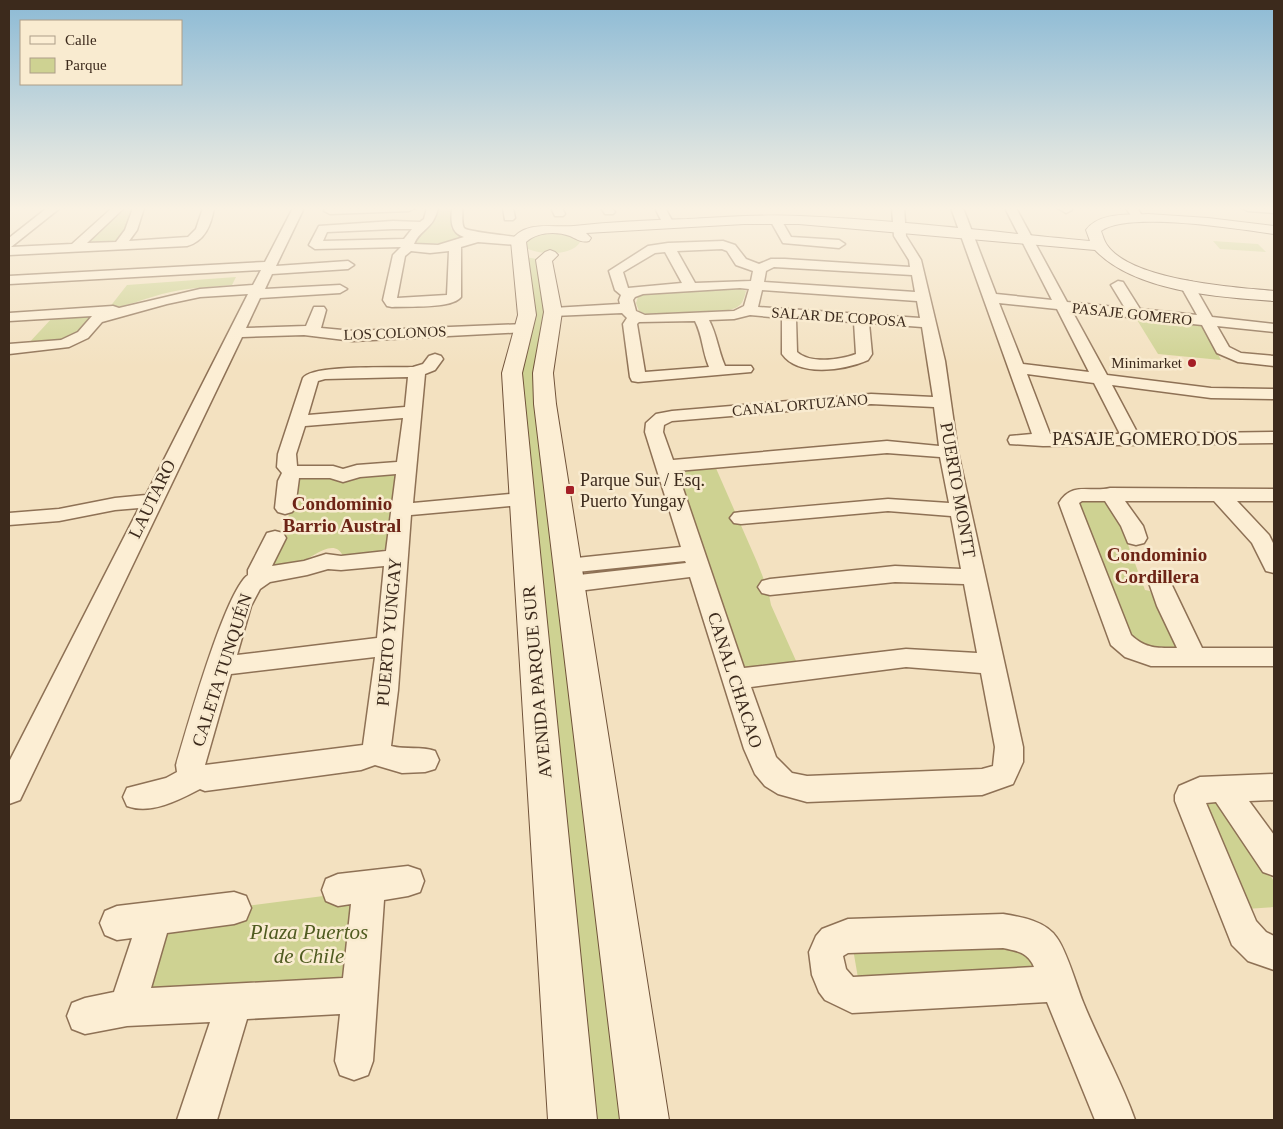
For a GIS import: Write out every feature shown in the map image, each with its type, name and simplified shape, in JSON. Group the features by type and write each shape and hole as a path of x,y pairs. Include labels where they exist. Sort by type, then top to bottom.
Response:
{"street":[{"path":"46,278 65,261"},
{"path":"67,277 82,261"},
{"name":"LAUTARO","path":"9,791 271,261"},
{"path":"397,261 390,300 392,303 446,300 454,297 455,261"},
{"name":"AVENIDA PARQUE SUR","path":"534,261 525,328 512,374 572,1120"},
{"path":"545,261 552,308 543,384 645,1120"},
{"path":"631,261 618,269 616,274 629,305 630,324 634,342 633,358 638,377 745,369"},
{"path":"676,261 691,287"},
{"path":"740,261 760,269"},
{"name":"PUERTO MONTT","path":"784,784 806,789 982,782 1003,775 1009,762 1009,747 948,452 937,361 915,261"},
{"path":"977,261 1042,440"},
{"path":"1038,261 1132,439"},
{"path":"1116,261 1154,276 1187,285 1274,296"},
{"path":"748,311 752,306 760,269 767,264 780,263 917,271"},
{"path":"9,317 96,316 191,294 348,265"},
{"path":"9,280 67,277 261,281 340,289"},
{"path":"552,308 629,305 641,290 756,285 923,297"},
{"path":"1118,285 1136,314"},
{"path":"1187,285 1221,348 1229,354 1274,361"},
{"name":"PASAJE GOMERO","path":"991,298 1274,328"},
{"name":"SALAR DE COPOSA","path":"629,305 648,319 734,315 748,311 929,324"},
{"path":"312,330 319,310"},
{"path":"789,314 788,349 792,356 800,362 812,364 854,361 862,358 864,354 861,319"},
{"path":"9,349 64,344 83,335 96,316"},
{"path":"700,317 708,335 710,351 719,371"},
{"name":"LOS COLONOS","path":"235,333 312,330 353,336 525,328"},
{"path":"406,467 357,471 343,476 333,472 292,472 287,467 286,460 309,380 315,369 415,372 429,367 435,359"},
{"path":"780,367 793,366 800,362"},
{"path":"1016,368 1211,393 1274,394"},
{"name":"PUERTO YUNGAY","path":"374,753 379,743 385,690 396,557 417,375 415,372"},
{"name":"CANAL ORTUZANO","path":"658,420 672,416 871,399 896,399 943,404"},
{"path":"297,421 413,405"},
{"name":"CANAL CHACAO","path":"658,420 654,428 761,760 766,768 784,784"},
{"name":"PASAJE GOMERO DOS","path":"1017,440 1274,438"},
{"path":"666,466 887,447 948,452"},
{"path":"285,508 288,482 292,472"},
{"path":"402,505 521,494"},
{"path":"1274,495 1079,494 1072,498 1069,503 1120,639 1137,653 1151,657 1274,658"},
{"path":"1110,494 1132,526 1136,538"},
{"path":"1220,494 1261,540 1274,566"},
{"path":"741,518 888,505 960,510"},
{"path":"9,519 59,515 98,517 148,508"},
{"name":"CALETA TUNQUÉN","path":"197,776 192,773 190,765 239,606 251,584 259,577 259,570 275,538"},
{"path":"259,577 271,573 307,568 326,561 341,563 396,557"},
{"path":"569,575 696,561"},
{"path":"770,587 895,574 974,578"},
{"path":"1159,580 1169,606 1195,658"},
{"path":"221,666 388,646"},
{"path":"734,679 906,658 992,664"},
{"path":"138,797 171,790 197,776 205,778 361,758 374,753 402,761 425,760"},
{"path":"1274,787 1224,789 1194,792 1190,795 1190,801 1244,933 1257,947 1274,953"},
{"path":"1224,789 1274,861"},
{"path":"354,1061 359,995 354,888 408,881"},
{"path":"117,923 234,908"},
{"path":"127,1008 155,918"},
{"path":"1058,984 852,995 843,992 832,982 828,975 826,956 828,949 836,940 848,936 1002,931 1025,935 1036,941 1045,950 1115,1120"},
{"path":"85,1016 127,1008 359,995"},
{"path":"197,1120 234,1003"}],"green space":[{"path":"525,261 537,261 545,303 544,334 536,396 629,1120 591,1120 521,413"},
{"path":"236,277 232,285 171,292 109,308 127,285"},
{"path":"739,288 746,291 742,301 739,306 729,310 646,314 639,311 636,303 638,297 646,294"},
{"path":"1134,315 1201,324 1221,360 1158,354"},
{"path":"86,316 89,318 74,335 63,341 27,345 53,317"},
{"path":"715,466 757,562 768,590 771,605 797,663 743,669 676,469"},
{"path":"390,473 397,475 389,546 375,553 348,556 343,556 339,550 334,548 328,548 299,563 267,566 286,524 292,503 295,480 303,477"},
{"path":"1108,498 1121,526 1145,590 1150,591 1180,653 1132,645 1077,499"},
{"path":"1204,800 1219,801 1274,881 1274,907 1246,909"},
{"name":"Plaza Puertos de Chile","path":"362,891 350,987 131,1002 161,917"},
{"path":"1027,941 1038,977 858,978 852,943"}],"place":[{"name":"Minimarket","path":"1192,363"},
{"name":"Parque Sur / Esq. Puerto Yungay","path":"570,490"}],"district":[{"name":"Condominio Barrio Austral","path":"342,514"},
{"name":"Condominio Cordillera","path":"1157,565"}]}
